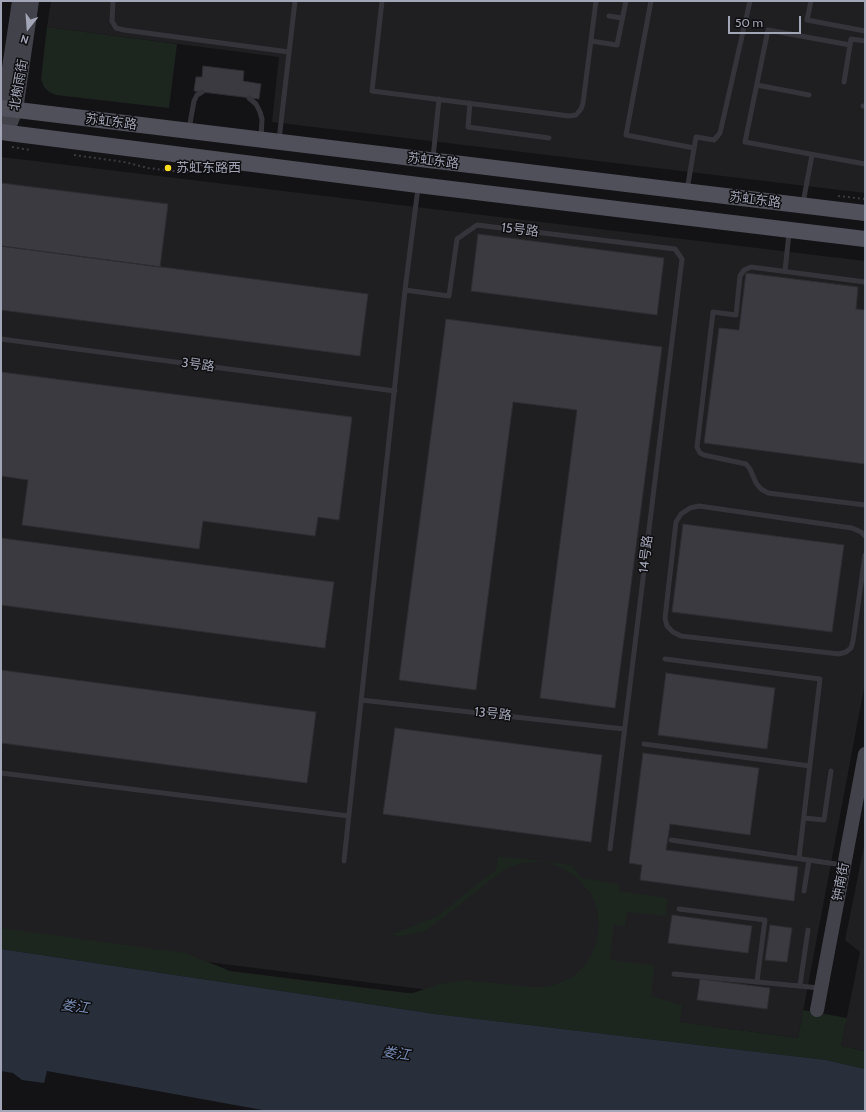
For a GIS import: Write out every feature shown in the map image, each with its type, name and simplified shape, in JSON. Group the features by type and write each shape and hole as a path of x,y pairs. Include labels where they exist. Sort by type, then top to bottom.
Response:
{"main road":[{"name":"苏虹东路","path":"7,109 865,213"},
{"name":"苏虹东路","path":"4,132 418,185 865,239"}],"street":[{"name":"北榭雨街","path":"4,132 19,1"},
{"name":"北榭雨街","path":"7,109 32,1"},
{"name":"钟南街","path":"817,1010 865,758"}],"lane":[{"path":"113,1 112,22 116,28 289,52"},
{"path":"278,143 295,1"},
{"path":"382,1 372,91 569,116 576,115 581,109 583,103 596,1"},
{"path":"591,41 616,45 626,1"},
{"path":"651,1 626,135 694,148"},
{"path":"687,192 696,137 714,140 720,133 750,1"},
{"path":"811,1 807,20 865,31"},
{"path":"609,16 622,18"},
{"path":"850,45 768,30 745,142 865,164"},
{"path":"844,82 851,39 865,41"},
{"path":"757,84 809,95"},
{"path":"189,132 194,101 202,92"},
{"path":"249,98 256,104 262,119 261,140"},
{"path":"433,161 439,99"},
{"path":"470,103 468,127 549,138"},
{"path":"802,206 812,154"},
{"path":"344,860 405,290 418,185"},
{"name":"15号路","path":"405,290 449,296 457,239 477,224 675,249 682,259"},
{"path":"785,271 789,230"},
{"name":"14号路","path":"610,849 682,259"},
{"path":"865,282 751,267 744,270 740,276 736,315 713,312 698,451 704,455 746,464 750,469 756,483 761,489 768,493 865,505"},
{"name":"3号路","path":"1,339 395,391"},
{"path":"865,536 861,532 852,528 699,506 690,508 681,514 676,522 664,618 667,626 673,632 681,636 839,654 846,652 851,648 853,641 865,555"},
{"path":"665,659 820,679 799,858"},
{"name":"13号路","path":"361,700 624,729"},
{"path":"644,744 810,766"},
{"path":"804,818 824,820 831,771"},
{"path":"1,773 349,816"},
{"path":"671,840 844,865"},
{"path":"804,891 809,860"},
{"path":"679,909 765,920 757,982"},
{"path":"800,985 808,930"},
{"path":"674,974 821,988"}],"shaded area":[{"path":"51,1 865,1 865,193 272,122 279,57 47,27"},
{"path":"47,27 177,44 169,108 56,95 49,92 44,87 41,79"},
{"path":"1,157 865,261 865,683 798,1038 1,936"},
{"path":"865,841 865,1051 841,1046 860,952 845,940"},
{"path":"498,856 572,865 581,878 619,884 619,891 668,898 665,916 627,912 625,926 614,925 610,960 655,965 651,996 682,1005 680,1022 798,1038 803,1010 847,1018 841,1046 865,1051 865,1069 826,1060 435,1014 1,949 1,928 186,953 230,971 407,993 413,993 439,984 465,980 546,987 574,976 590,958 596,943 599,926 597,909 591,894 577,878 562,868 545,862 521,863 505,869 423,932 402,936 389,935 438,916 496,870"}],"water":[{"name":"娄江","path":"1,949 435,1014 826,1060 865,1069 865,1111 268,1111 47,1071 44,1083 22,1080 13,1073 1,1071"}],"building":[{"path":"203,66 244,71 243,81 261,84 259,99 194,91 196,77 202,77"},
{"path":"1,183 168,204 160,267 1,246"},
{"path":"478,234 664,258 657,315 471,291"},
{"path":"1,246 368,294 360,356 1,310"},
{"path":"746,273 858,287 856,309 865,310 865,464 704,443 719,328 739,330"},
{"path":"446,319 662,347 615,708 540,698 577,410 513,402 476,690 399,680"},
{"path":"1,372 352,417 339,520 318,517 315,536 203,521 199,549 22,525 28,480 1,476"},
{"path":"683,524 844,545 832,632 672,612"},
{"path":"1,538 334,582 325,648 1,605"},
{"path":"1,670 316,712 307,783 1,743"},
{"path":"666,673 775,688 767,749 658,735"},
{"path":"395,728 602,755 591,842 383,814"},
{"path":"643,753 759,768 750,835 670,824 666,850 798,867 794,901 640,880 642,865 629,863"},
{"path":"672,915 752,926 748,953 668,943"},
{"path":"770,925 792,928 787,962 765,960"},
{"path":"700,979 770,988 767,1009 697,1000"}],"place":[{"name":"苏虹东路西","path":"168,168"}]}
